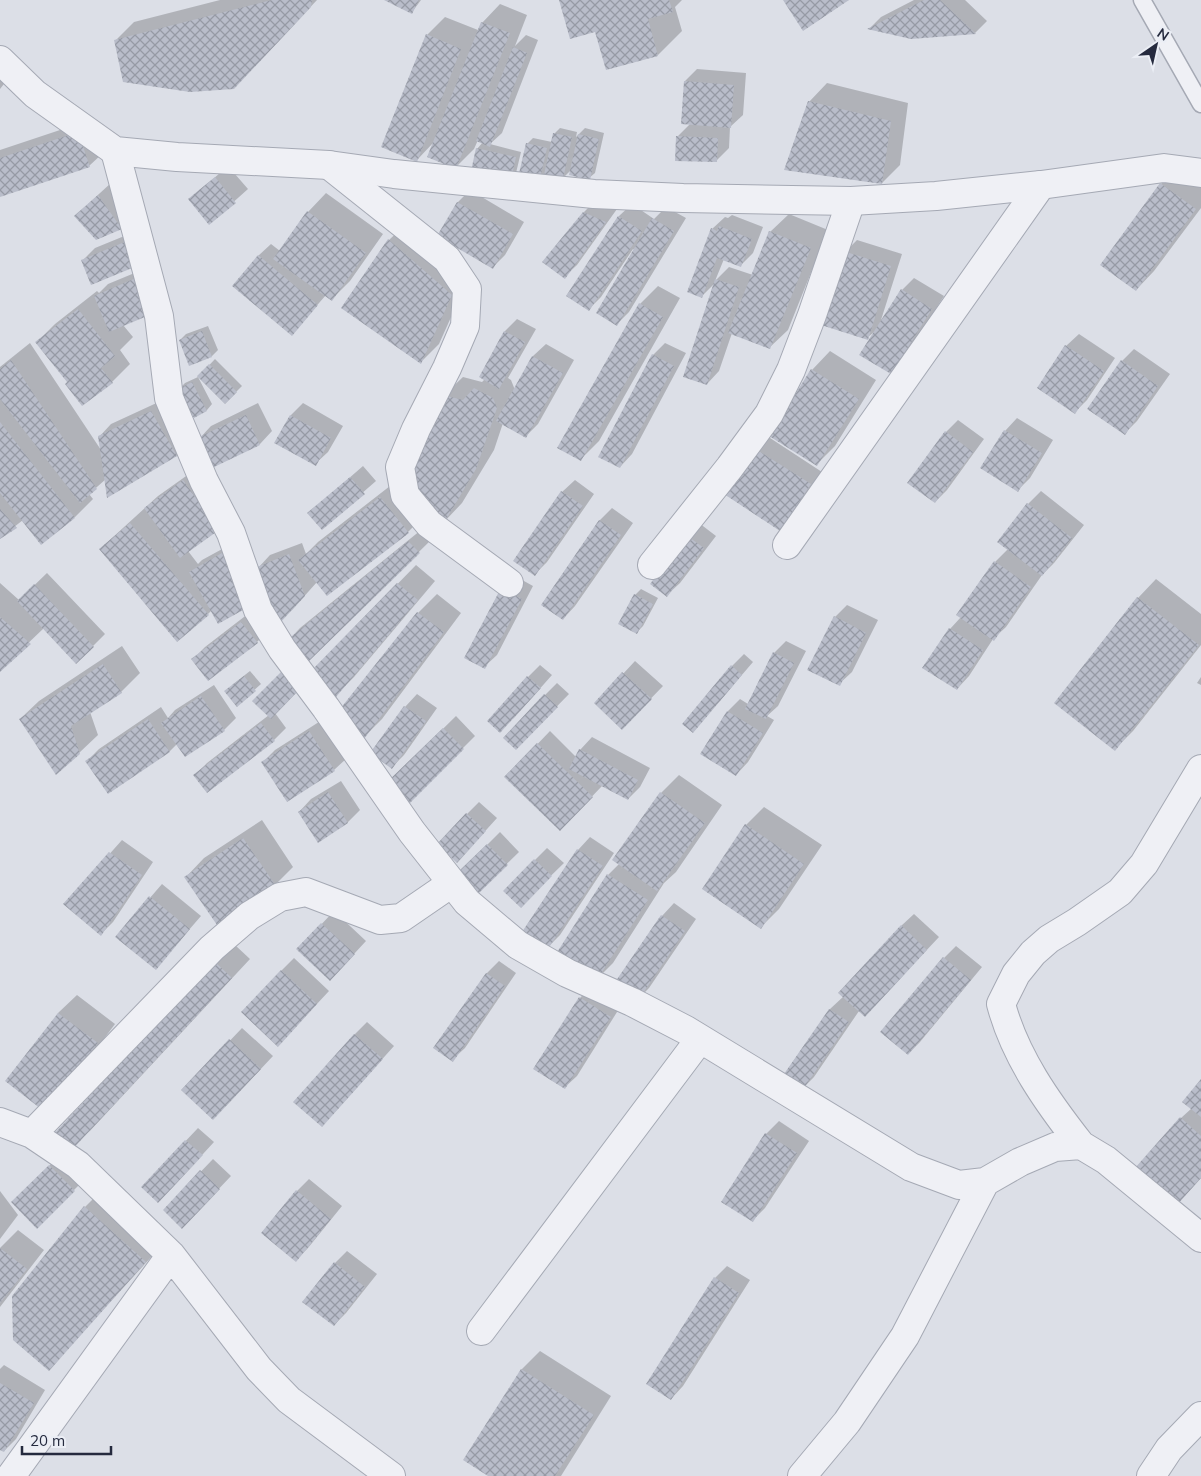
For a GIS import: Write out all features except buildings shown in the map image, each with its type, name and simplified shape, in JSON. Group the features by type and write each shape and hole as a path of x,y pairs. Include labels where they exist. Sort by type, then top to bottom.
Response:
{"street":[{"path":"0,60 35,94 115,151 177,157 329,165 394,174 594,194 683,198 851,201 936,196 1041,185 1164,168 1201,173"},
{"path":"115,151 159,316 169,398 204,481 231,533 258,610 282,649 326,708 412,832 467,902 518,945 567,973 632,1002 700,1039 911,1167 959,1185 986,1182 1020,1162 1055,1147 1081,1146"},
{"path":"329,165 447,259 467,288 465,326 400,467 405,495 429,524 509,583"},
{"path":"787,545 1041,185"},
{"path":"652,565 769,414 791,370 851,201"},
{"path":"1201,769 1144,864 1120,892 1049,939 1033,953 1016,974 1001,1004 1006,1024 1022,1056 1050,1104 1081,1146 1106,1160 1201,1238"},
{"path":"32,1134 212,948 249,916 280,897 306,892 380,920 401,918 452,883"},
{"path":"481,1332 700,1039"},
{"path":"0,1122 32,1134 78,1165 171,1255 258,1369 289,1400 391,1476"},
{"path":"802,1476 847,1422 905,1336 986,1182"},
{"path":"11,1476 171,1255"},
{"path":"1150,1476 1169,1449 1201,1416"}],"lane":[{"path":"1142,0 1201,104"}]}
